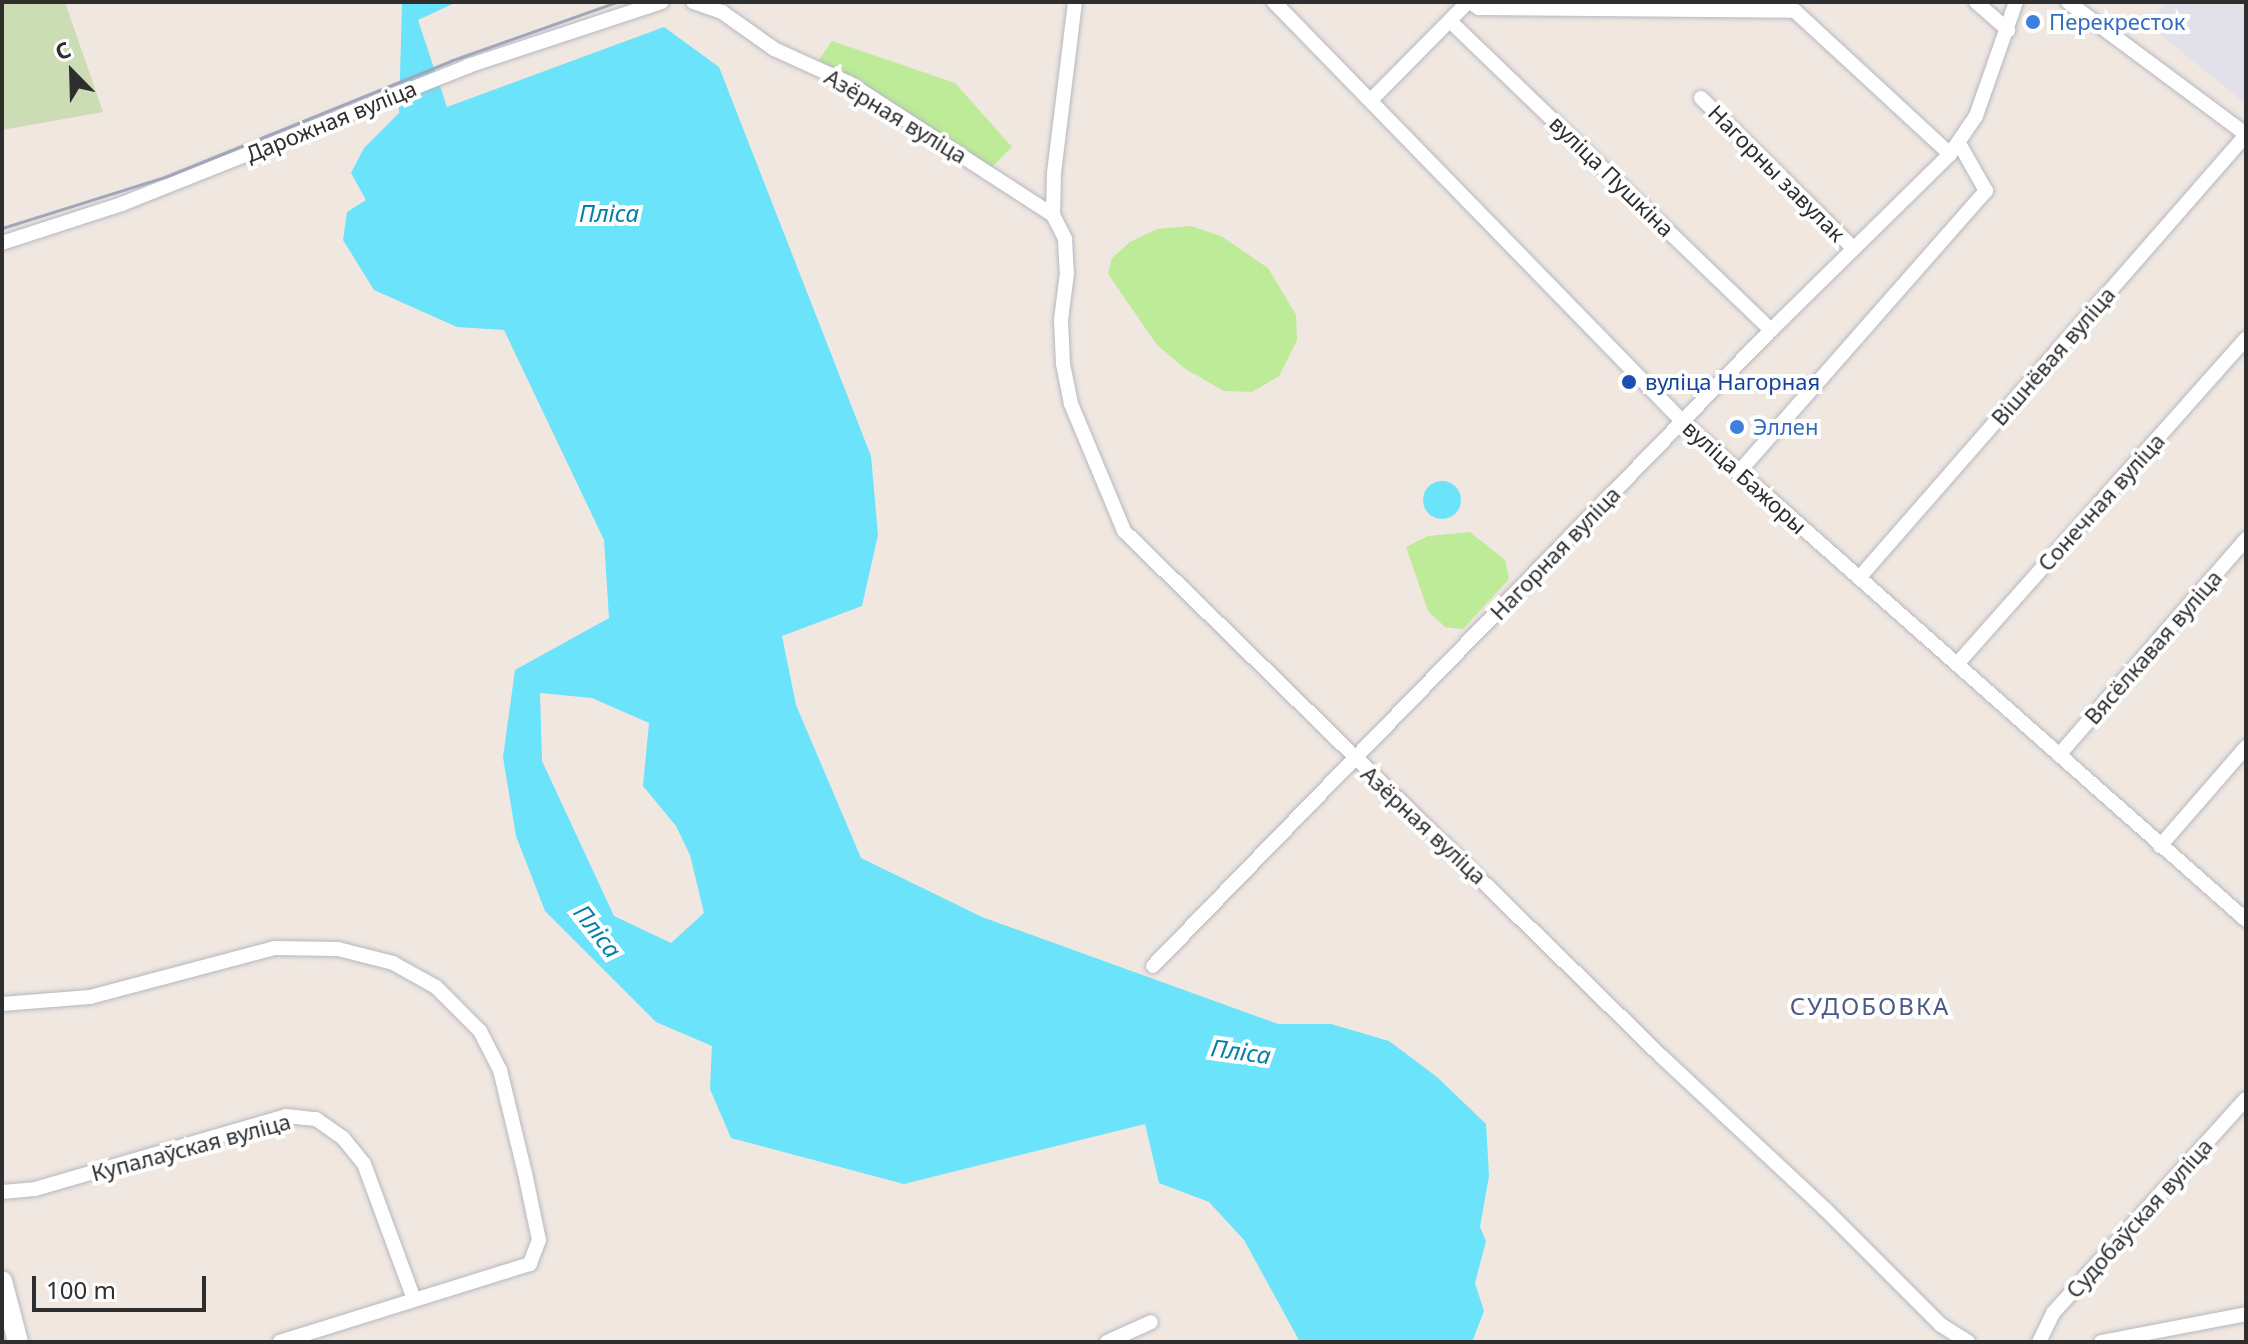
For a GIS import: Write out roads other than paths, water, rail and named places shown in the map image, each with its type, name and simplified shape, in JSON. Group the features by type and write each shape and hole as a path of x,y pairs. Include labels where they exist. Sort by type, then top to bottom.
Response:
{"street":[{"name":"Дарожная вуліца","path":"2,243 122,204 454,71 662,2"},
{"name":"Азёрная вуліца","path":"693,2 722,12 774,49 849,83 1053,215 1065,239 1061,320 1065,382 1124,531 1355,762 1506,901 1941,1325 1968,1342"},
{"name":"Азёрная вуліца","path":"1053,215 1075,2"},
{"name":"вуліца Бажоры","path":"1274,2 1683,422 2246,920"},
{"path":"1976,2 2008,30"},
{"name":"Нагорная вуліца","path":"1153,966 1355,762 1852,247 1955,149 1976,116 2016,2"},
{"path":"2068,2 2246,134"},
{"path":"1371,100 1457,27 1472,4 1795,11 1955,149 1986,191 1738,473"},
{"name":"вуліца Пушкіна","path":"1457,27 1771,330"},
{"name":"Нагорны завулак","path":"1701,98 1852,247"},
{"name":"Вішнёвая вуліца","path":"1859,578 2246,134"},
{"name":"Сонечная вуліца","path":"1957,664 2246,339"},
{"name":"Вясёлкавая вуліца","path":"2059,755 2246,539"},
{"path":"2160,846 2246,747"},
{"path":"2,1004 90,997 274,948 338,949 393,963 436,987 480,1031 500,1070 539,1240 530,1264 280,1342"},
{"name":"Судобаўская вуліца","path":"2039,1342 2053,1313 2246,1099"},
{"name":"Купалаўская вуліца","path":"2,1192 35,1189 286,1116 316,1119 343,1138 364,1164 414,1299"},
{"path":"2,1281 18,1342"},
{"path":"2101,1342 2246,1314"},
{"path":"1107,1342 1151,1322"}],"water":[{"name":"Пліса","path":"402,2 457,2 418,20 447,107 664,27 719,67 871,456 878,535 862,606 782,636 796,705 861,858 982,917 1278,1024 1331,1024 1389,1041 1437,1077 1486,1124 1489,1176 1480,1227 1486,1241 1475,1283 1484,1311 1472,1342 1300,1342 1244,1240 1209,1202 1159,1183 1145,1124 904,1184 731,1138 710,1089 712,1046 656,1022 545,911 516,836 503,757 515,670 609,618 604,540 504,330 457,327 374,290 343,240 347,212 366,200 351,173 364,148 399,113","holes":["540,693 592,698 649,723 643,786 676,826 690,855 704,913 671,943 614,916 542,761"]},
{"path":"1442,481 1455,487 1461,500 1455,513 1442,519 1429,513 1423,500 1429,487"}],"railway":[{"path":"2,228 165,177 450,61 617,2"}],"place":[{"name":"Перекресток","path":"2033,22"},
{"name":"вуліца Нагорная","path":"1629,382"},
{"name":"Эллен","path":"1737,427"}],"district":[{"name":"СУДОБОВКА","path":"1870,1006"}]}
